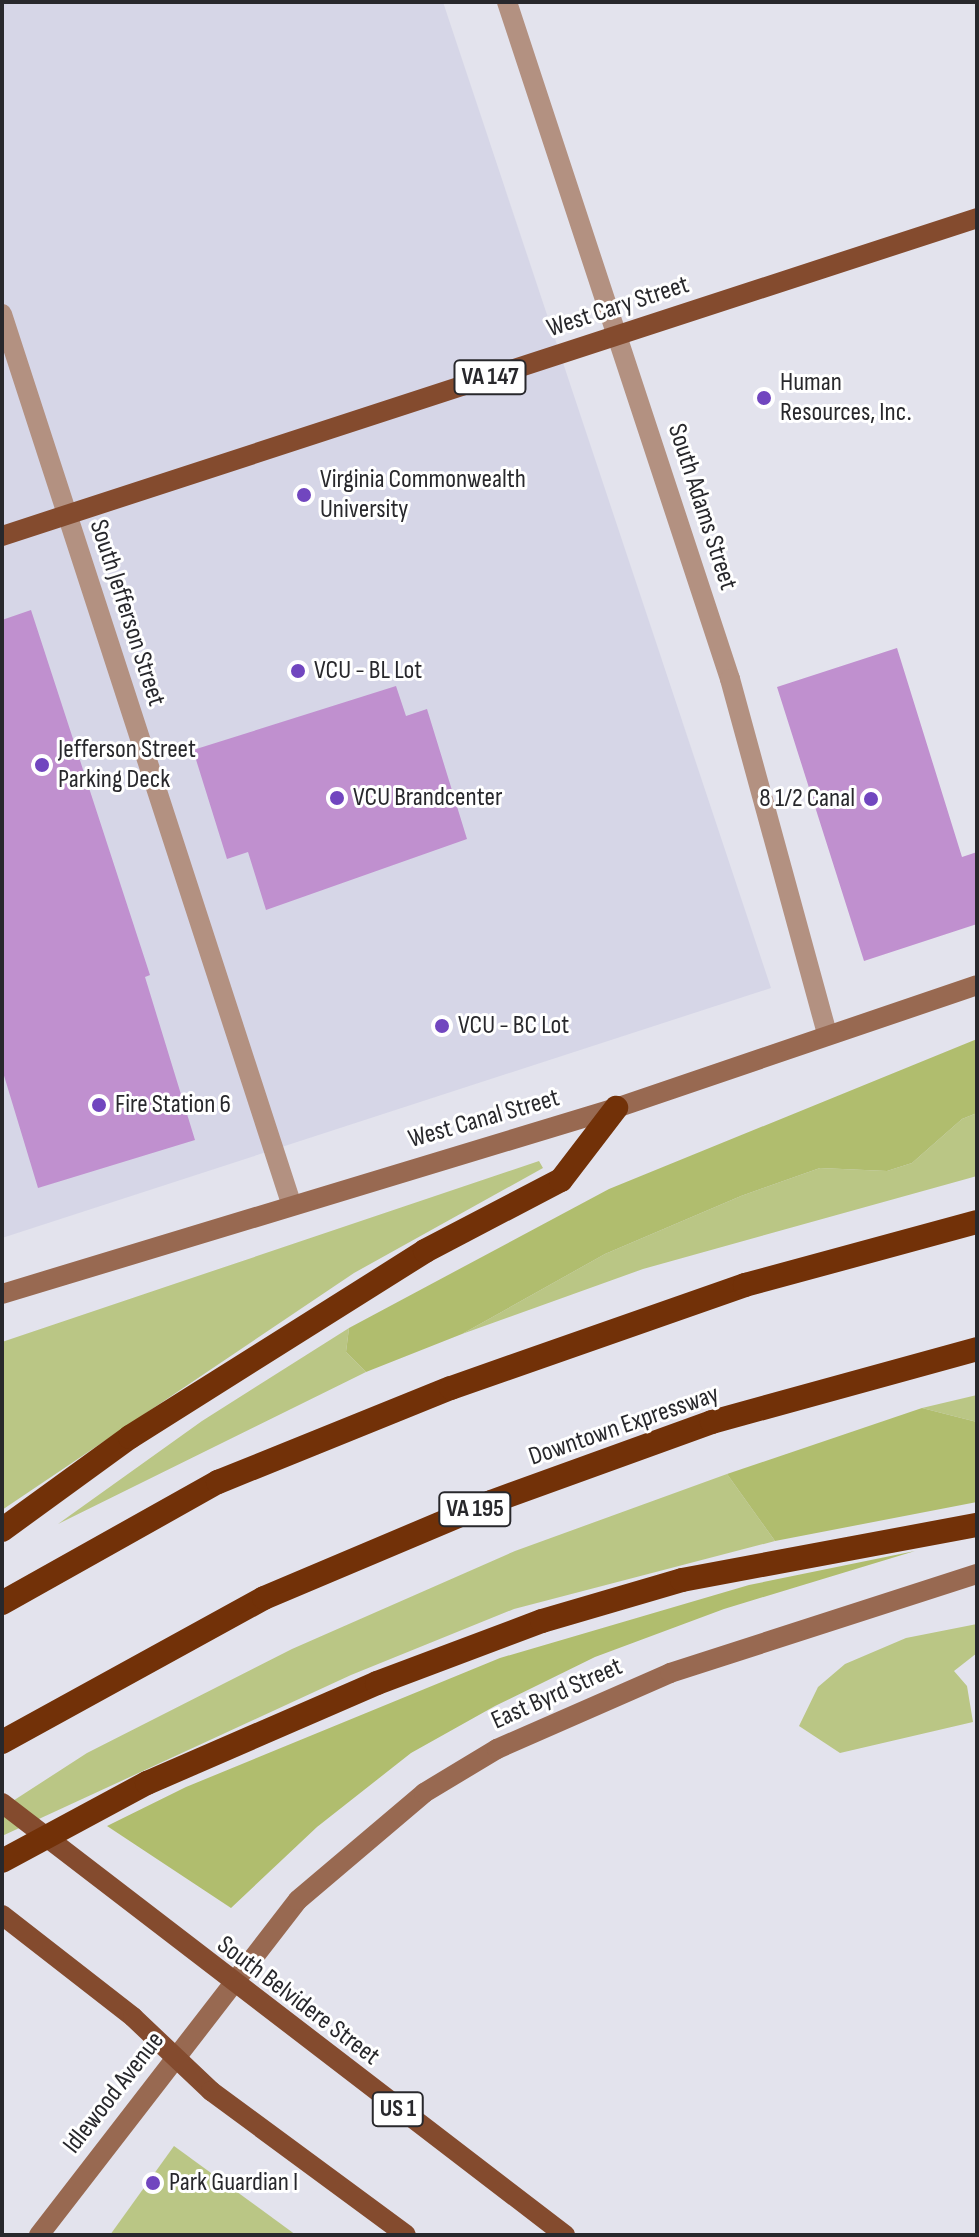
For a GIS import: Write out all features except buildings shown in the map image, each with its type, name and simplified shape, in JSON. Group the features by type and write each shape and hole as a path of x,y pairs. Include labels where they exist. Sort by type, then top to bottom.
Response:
{"highway":[{"path":"2,1530 130,1437 425,1251 561,1180 616,1108"},
{"path":"2,1603 218,1482 451,1388 745,1285 977,1222"},
{"name":"Downtown Expressway","path":"2,1742 264,1598 491,1502 712,1422 977,1349"},
{"path":"2,1861 147,1783 377,1683 542,1621 682,1580 977,1525"}],"main road":[{"name":"West Cary Street","path":"2,536 977,218"},
{"name":"West Canal Street","path":"7,1293 291,1203 616,1108 977,985"},
{"name":"East Byrd Street","path":"232,1984 331,1868 424,1793 497,1749 767,1637 977,1574"},
{"name":"South Belvidere Street","path":"2,1803 232,1984 565,2235"},
{"path":"2,1915 175,2056 211,2091 406,2235"},
{"name":"Idlewood Avenue","path":"39,2235 232,1984"}],"street":[{"name":"South Adams Street","path":"507,2 730,679 827,1034"},
{"name":"South Jefferson Street","path":"2,314 291,1203"}],"shaded area":[{"name":"Virginia Commonwealth University","path":"2,2 443,2 771,988 2,1238"}],"green space":[{"path":"977,1039 977,1113 962,1119 912,1163 887,1171 820,1168 741,1196 605,1254 462,1334 366,1372 346,1352 349,1328 609,1189"},
{"path":"977,1113 977,1176 643,1269 462,1334 605,1254 741,1196 820,1168 887,1171 912,1163 962,1119"},
{"path":"539,1161 543,1168 354,1273 2,1510 2,1342"},
{"path":"349,1328 346,1352 366,1372 58,1524 202,1421"},
{"path":"977,1395 977,1422 922,1408"},
{"path":"922,1408 977,1422 977,1502 775,1541 727,1474"},
{"path":"727,1474 775,1541 514,1609 351,1675 2,1836 2,1808 87,1753 292,1649 515,1551"},
{"path":"915,1551 724,1609 595,1657 495,1706 411,1753 317,1827 231,1908 107,1826 186,1787 500,1658 749,1585"},
{"path":"977,1624 977,1653 954,1671 967,1686 973,1722 840,1753 799,1726 818,1687 845,1664 906,1638"},
{"path":"174,2146 296,2235 110,2235"}],"place":[{"name":"Human Resources, Inc.","path":"764,398"},
{"name":"Virginia Commonwealth University","path":"304,495"},
{"name":"VCU - BL Lot","path":"298,671"},
{"name":"Jefferson Street Parking Deck","path":"42,765"},
{"name":"VCU Brandcenter","path":"337,798"},
{"name":"8 1/2 Canal","path":"871,799"},
{"name":"VCU - BC Lot","path":"442,1026"},
{"name":"Fire Station 6","path":"99,1105"},
{"name":"Park Guardian I","path":"153,2183"}]}
